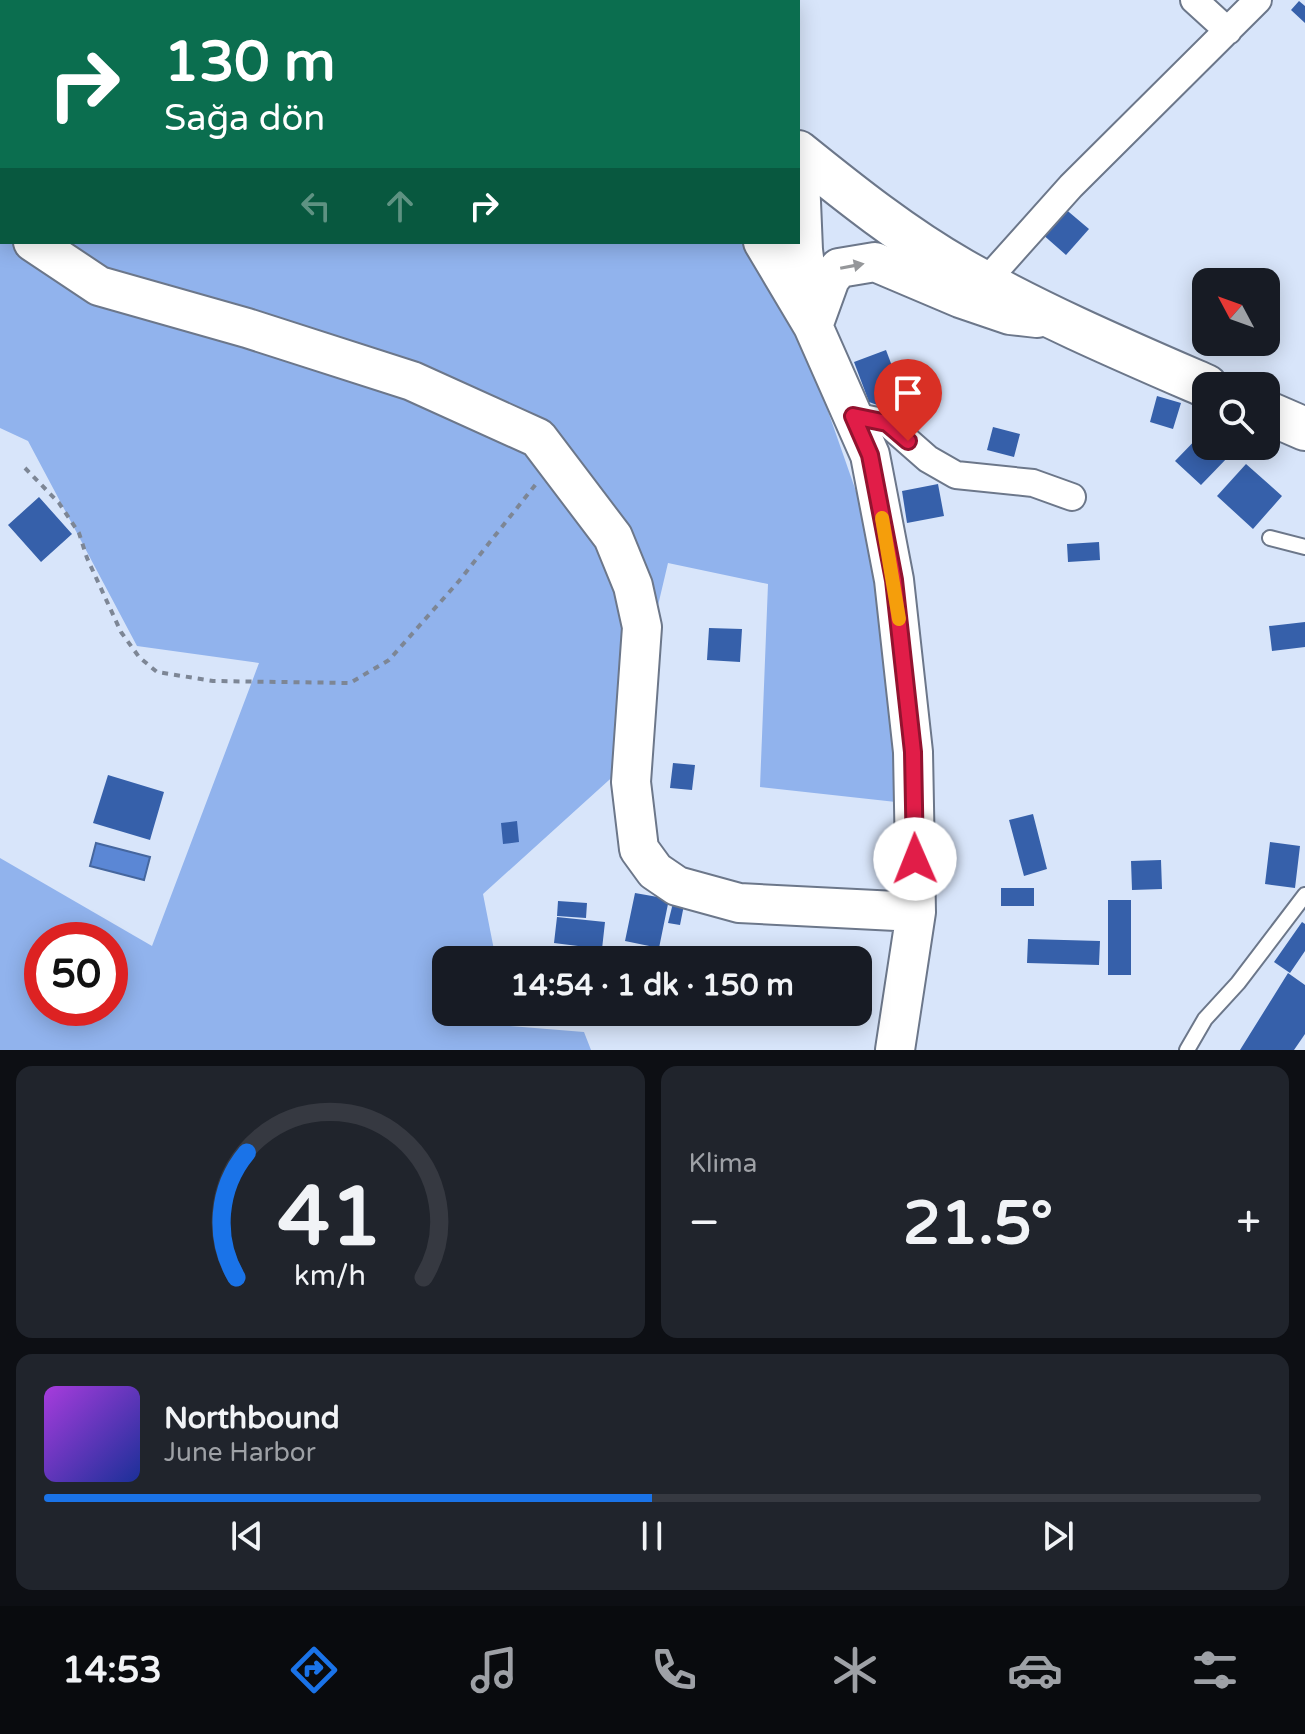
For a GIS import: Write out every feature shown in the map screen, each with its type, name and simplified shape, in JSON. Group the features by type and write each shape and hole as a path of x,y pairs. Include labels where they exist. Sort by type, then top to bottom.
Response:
{"main road":[{"path":"800,155 884,219 960,269 1052,319 1192,380"},
{"path":"800,192 803,250 813,326"},
{"path":"36,244 99,286 247,328 412,381 538,438 613,537 633,586 642,627 631,782 639,849 655,871 677,886 739,903 916,912"},
{"path":"766,245 813,326 870,455 894,580 913,752 916,912 895,1050"},
{"path":"813,326 830,279 839,268 875,262 960,298 1010,315 1052,319"},
{"path":"1280,418 1305,429"}],"street":[{"path":"1194,0 1228,31"},
{"path":"985,282 1071,186 1258,0"},
{"path":"853,416 887,423 928,459 956,475 1033,483 1072,497"}],"lane":[{"path":"1270,538 1305,547"},
{"path":"1187,1050 1205,1019 1238,983 1305,895"}],"path":[{"path":"25,468 59,503 79,533 121,632 139,657 157,672 213,681 336,684 350,683 389,660 459,581 554,460"}],"shaded area":[{"path":"0,244 750,244 808,354 865,517 905,803 760,787 768,584 668,563 619,771 483,894 493,946 432,946 432,1026 510,1026 584,1032 591,1050 0,1050 0,858 111,922 24,922 24,1026 128,1026 128,932 152,946 259,663 137,646 28,441 0,428"},
{"path":"96,843 150,857 144,880 90,866"}],"building":[{"path":"1299,1 1305,6 1305,23 1291,10"},
{"path":"1063,207 1089,229 1066,255 1041,233"},
{"path":"886,350 898,382 891,384 899,407 891,410 869,402 854,362"},
{"path":"1157,396 1181,403 1173,429 1150,422"},
{"path":"993,427 1020,434 1014,457 987,450"},
{"path":"1192,443 1192,460 1225,460 1201,485 1175,461"},
{"path":"1246,464 1282,496 1253,529 1217,496"},
{"path":"938,484 944,516 907,523 902,491"},
{"path":"39,497 72,534 41,562 8,525"},
{"path":"1099,542 1100,560 1068,562 1067,544"},
{"path":"1305,622 1305,647 1272,651 1269,626"},
{"path":"709,628 742,629 740,662 707,660"},
{"path":"673,763 695,765 692,790 670,788"},
{"path":"108,775 164,792 150,840 93,823"},
{"path":"1033,814 1047,869 1024,876 1009,820"},
{"path":"517,821 519,842 503,844 501,823"},
{"path":"1270,842 1300,846 1295,888 1265,884"},
{"path":"931,844 949,844 948,880 930,880"},
{"path":"1161,860 1162,889 1132,890 1131,861"},
{"path":"1001,888 1034,888 1034,906 1001,906"},
{"path":"635,893 669,899 659,946 625,941"},
{"path":"1108,900 1131,900 1131,975 1108,975"},
{"path":"558,901 587,903 586,918 557,916"},
{"path":"673,903 684,905 680,925 668,923"},
{"path":"557,917 605,922 602,946 554,943"},
{"path":"1302,922 1305,924 1305,951 1290,973 1274,962"},
{"path":"1028,939 1100,941 1099,965 1027,963"},
{"path":"1288,973 1305,985 1305,1034 1294,1050 1240,1050"}],"slow traffic":[{"path":"882,518 899,619"}],"route":[{"path":"908,441 887,423 853,416 870,455 894,580 913,752 915,859"}]}
